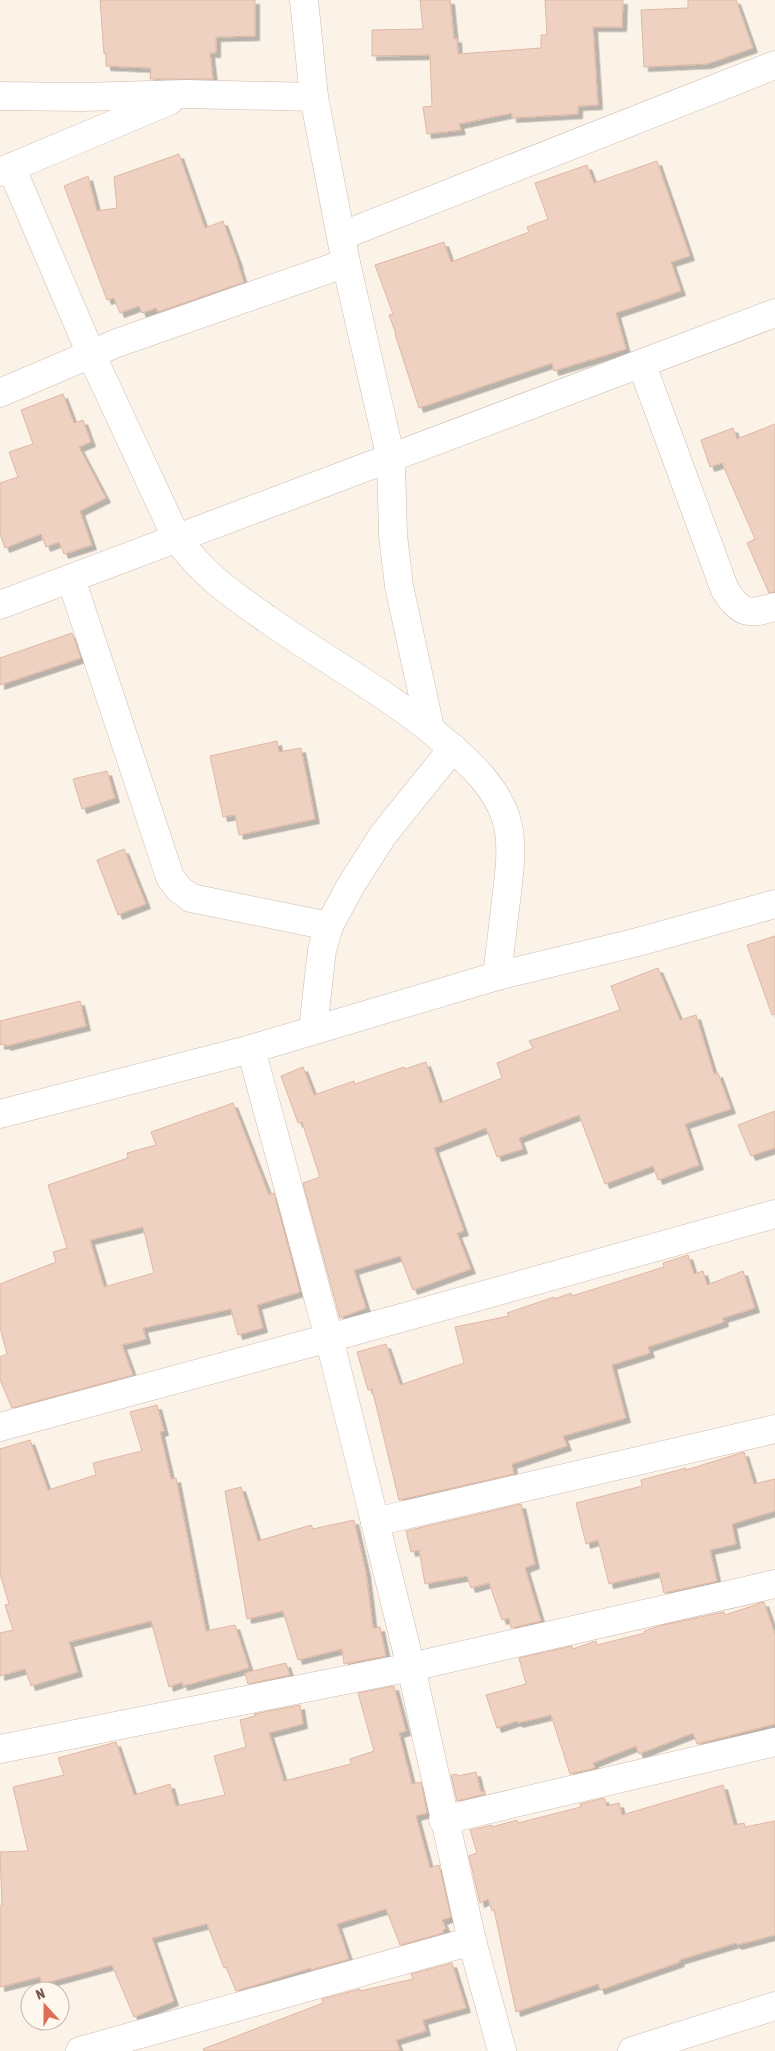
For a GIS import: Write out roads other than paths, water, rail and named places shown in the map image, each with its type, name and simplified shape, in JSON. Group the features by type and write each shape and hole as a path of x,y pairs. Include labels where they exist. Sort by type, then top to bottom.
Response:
{"street":[{"path":"304,0 314,97 346,263 391,459 393,535 399,586 430,728"},
{"path":"341,236 775,65"},
{"path":"0,96 82,97 186,94 314,97"},
{"path":"186,94 6,169 177,539 194,562 218,584 293,637 374,688 430,728 476,770 493,792 505,817 510,843 508,880 497,976"},
{"path":"0,393 91,354 346,263"},
{"path":"0,605 642,365 775,313"},
{"path":"642,365 725,590 736,606 754,613 775,606"},
{"path":"72,579 170,877 178,889 190,898 329,926"},
{"path":"313,1029 322,950 329,926 351,885 383,835 452,748"},
{"path":"0,1114 251,1049 313,1029 497,976 634,943 775,904"},
{"path":"251,1049 329,1338 376,1522 411,1667 472,1941 502,2051"},
{"path":"0,1427 775,1214"},
{"path":"376,1522 775,1429"},
{"path":"0,1749 411,1667 775,1584"},
{"path":"444,1820 775,1742"},
{"path":"80,2051 472,1941"},
{"path":"632,2051 775,2006"}]}
